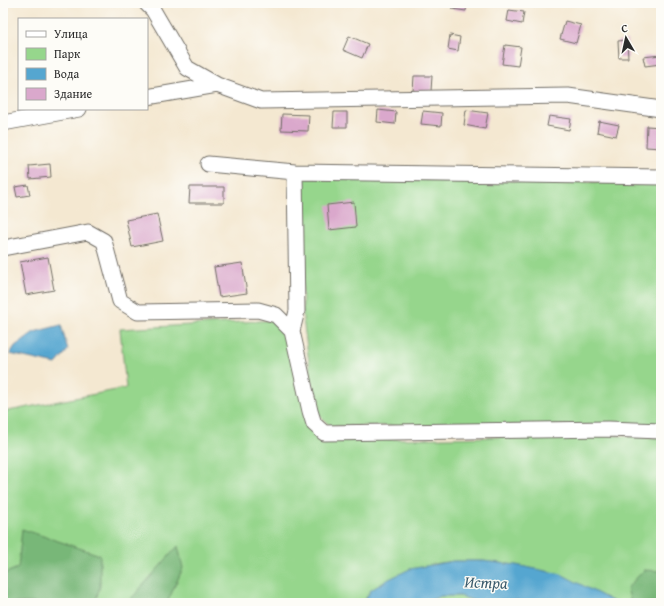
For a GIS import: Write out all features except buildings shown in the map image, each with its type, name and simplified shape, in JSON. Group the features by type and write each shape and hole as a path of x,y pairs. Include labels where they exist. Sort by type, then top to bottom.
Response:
{"street":[{"path":"146,3 153,10 188,68 217,85 261,101 568,96 661,109"},
{"path":"148,97 217,85"},
{"path":"3,122 73,110"},
{"path":"208,164 295,172 661,177"},
{"path":"295,172 297,311 292,331 314,424 324,433 608,429 661,431"},
{"path":"3,248 88,232 104,241 120,301 138,312 258,310 276,315 292,331"}],"green space":[{"path":"307,178 661,183 661,425 330,426 316,412 303,319 300,184"},
{"path":"277,320 287,329 320,437 343,440 600,435 661,438 661,603 616,603 600,595 516,565 483,561 454,561 433,564 371,590 363,603 3,603 3,412 126,388 120,329"},
{"path":"22,529 100,555 100,586 95,603 3,603 3,574 18,568"},
{"path":"178,546 183,568 167,603 129,603 129,601"},
{"path":"644,570 661,571 661,603 631,603 627,588"},
{"path":"441,596 460,596 481,603 423,603"}],"water":[{"path":"61,325 68,350 56,364 10,354 15,346 34,332"},
{"name":"Истра","path":"453,561 483,561 516,565 561,574 616,603 518,603 518,600 498,600 481,603 460,596 441,596 423,603 363,603 371,590 410,569"}]}
